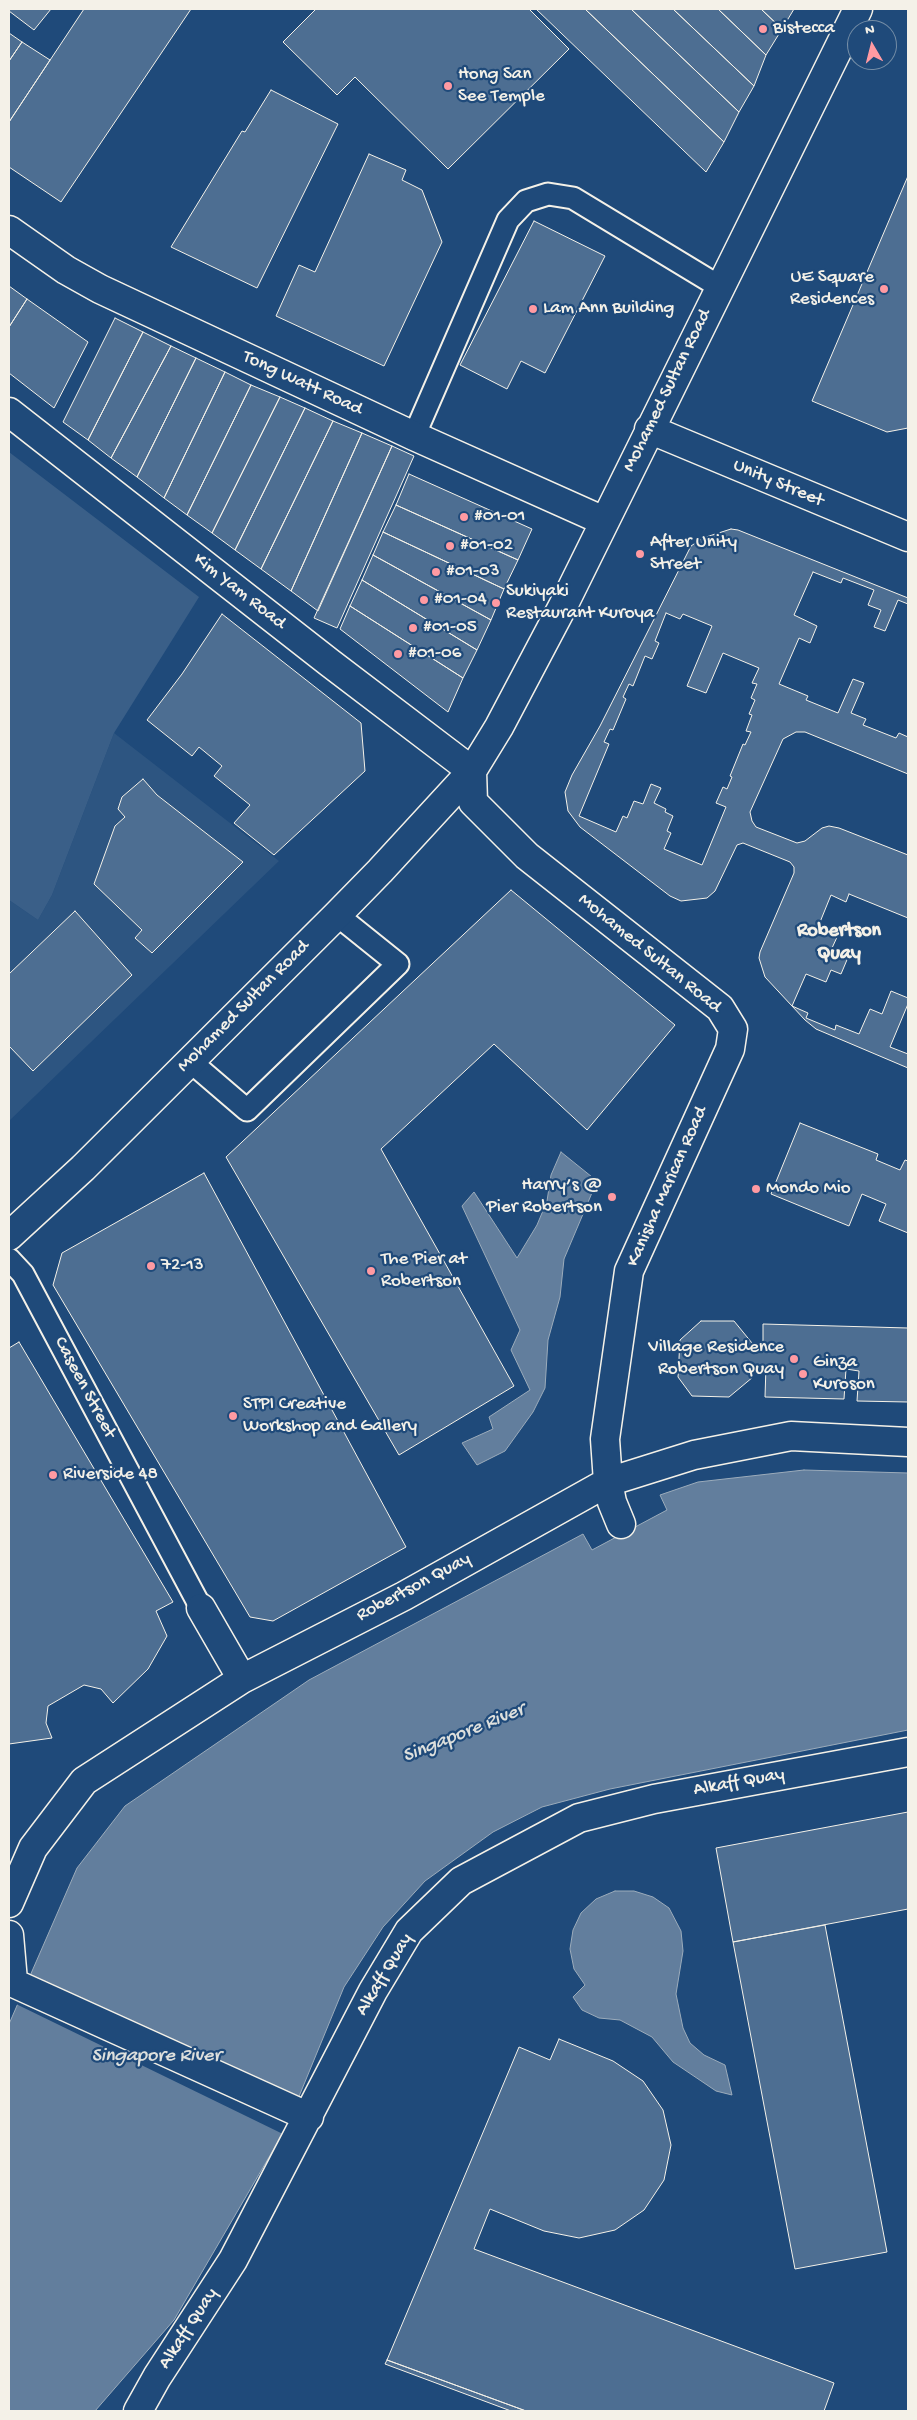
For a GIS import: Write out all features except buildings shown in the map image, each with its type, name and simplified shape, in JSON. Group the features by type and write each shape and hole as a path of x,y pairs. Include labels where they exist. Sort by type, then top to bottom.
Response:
{"street":[{"name":"Mohamed Sultan Road","path":"9,1236 190,1062 337,915 472,771 500,727 539,652 720,287 774,183 851,12"},
{"name":"Tong Watt Road","path":"9,230 100,290 414,436 604,521"},
{"name":"Kim Yam Road","path":"9,412 330,664 472,771"},
{"name":"Unity Street","path":"649,429 908,537"},
{"name":"Mohamed Sultan Road","path":"472,771 473,802 527,856 720,1008 733,1029"},
{"name":"Kanisha Marican Road","path":"621,1524 612,1502 608,1482 605,1439 629,1271 730,1049 733,1029"},
{"name":"Robertson Quay","path":"9,1903 33,1848 84,1781 242,1679 404,1596 608,1482 694,1455 792,1436 908,1442"},
{"name":"Caseen Street","path":"201,1608 242,1679"},
{"name":"Alkaff Quay","path":"138,2411 158,2376 233,2260 373,1991 409,1931 461,1881 579,1818 654,1799 908,1752"},
{"path":"9,1934 11,1981 309,2117"}],"lane":[{"path":"414,436 508,220 526,201 548,194 573,198 720,287"},
{"path":"190,1062 247,1110 398,964 337,915"},
{"name":"Caseen Street","path":"9,1259 23,1274 201,1608"}],"shaded area":[{"path":"9,452 199,597 114,733 52,895 38,920 9,900"},
{"path":"114,733 279,861 9,1121 9,900 38,920 52,895"}],"water":[{"path":"561,1152 597,1181 564,1259 560,1297 548,1340 545,1388 533,1412 505,1451 477,1465 462,1443 493,1429 489,1417 530,1390 511,1350 520,1330 462,1206 474,1192 517,1258 537,1225 547,1201 551,1175"},
{"name":"Singapore River","path":"804,1470 908,1473 908,1730 610,1789 542,1807 493,1832 425,1881 383,1927 344,1987 286,2128 174,2320 95,2411 9,2411 9,2024 77,1868 125,1806 309,1680 583,1534 592,1550 667,1510 660,1495 698,1482"},
{"path":"615,1891 634,1891 653,1897 669,1908 681,1931 683,1951 676,1994 683,2028 690,2043 704,2055 725,2065 732,2095 716,2091 673,2062 652,2037 620,2020 599,2018 582,2010 573,1997 585,1985 574,1969 570,1949 573,1930 581,1913 596,1899"}],"pier":[{"path":"29,1974 210,2067 298,2105 285,2135 16,2004"}],"place":[{"name":"Bistecca","path":"763,29"},
{"name":"Hong San See Temple","path":"448,86"},
{"name":"UE Square Residences","path":"884,289"},
{"name":"Lam Ann Building","path":"533,309"},
{"name":"#01-01","path":"464,517"},
{"name":"#01-02","path":"450,546"},
{"name":"After Unity Street","path":"640,554"},
{"name":"#01-03","path":"436,572"},
{"name":"#01-04","path":"424,600"},
{"name":"Sukiyaki Restaurant Kuroya","path":"496,603"},
{"name":"#01-05","path":"413,628"},
{"name":"#01-06","path":"398,654"},
{"name":"Mondo Mio","path":"756,1189"},
{"name":"Harry’s @ Pier Robertson","path":"612,1197"},
{"name":"72-13","path":"151,1266"},
{"name":"The Pier at Robertson","path":"371,1271"},
{"name":"Village Residence Robertson Quay","path":"794,1359"},
{"name":"Ginza Kuroson","path":"803,1374"},
{"name":"STPI Creative Workshop and Gallery","path":"233,1416"},
{"name":"Riverside 48","path":"53,1475"}],"district":[{"name":"Robertson Quay","path":"839,944"}]}
